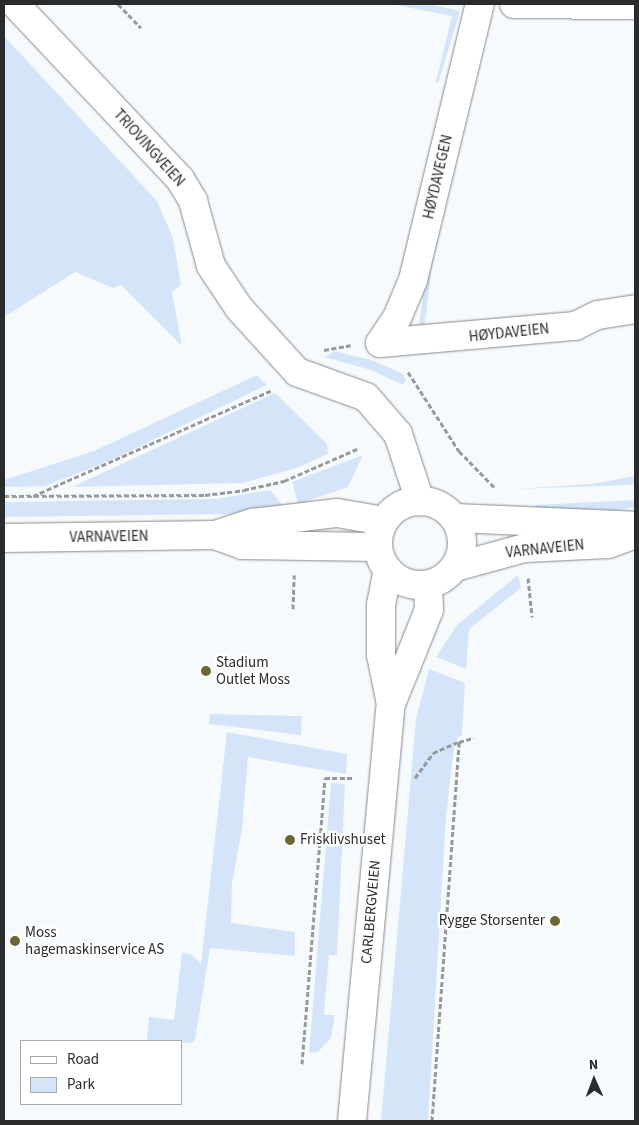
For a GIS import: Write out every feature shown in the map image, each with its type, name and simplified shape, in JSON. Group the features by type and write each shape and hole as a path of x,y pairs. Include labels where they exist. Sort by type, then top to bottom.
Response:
{"street":[{"name":"TRIOVINGVEIEN","path":"15,4 180,179 193,201 211,266 239,308 297,372 366,397 404,442 420,501"},
{"name":"HØYDAVEGEN","path":"380,343 397,318 413,280 480,4"},
{"path":"514,4 635,5"},
{"name":"HØYDAVEIEN","path":"380,343 575,326 598,315 635,309"},
{"path":"420,501 438,504 455,518 463,542 456,567 428,585 409,584 383,558 384,521 398,506 420,501"},
{"name":"VARNAVEIEN","path":"4,538 215,535 253,523 337,513 384,521"},
{"name":"VARNAVEIEN","path":"455,518 635,526"},
{"name":"VARNAVEIEN","path":"456,567 525,548 608,544 635,534"},
{"name":"VARNAVEIEN","path":"215,535 242,544 383,558"},
{"name":"CARLBERGVEIEN","path":"352,1121 390,704 381,655 380,605 383,558"},
{"name":"CARLBERGVEIEN","path":"390,704 429,610 428,585"}],"path":[{"path":"118,4 141,28"},
{"path":"316,356 328,346 380,343 413,377 470,466 502,492"},
{"path":"33,496 279,387"},
{"path":"4,496 206,495 244,490 284,481 358,449"},
{"path":"293,609 295,564"},
{"path":"527,568 532,617"},
{"path":"409,784 433,753 458,742 473,738"},
{"path":"432,1121 458,742"},
{"path":"302,1064 325,778 353,778"}],"green space":[{"path":"391,4 429,4 460,11 438,84 436,81 452,16"},
{"path":"4,36 157,201 173,238 181,285 172,292 182,346 121,285 113,288 75,272 4,317"},
{"path":"450,174 432,267 424,329 419,325 427,267"},
{"path":"335,351 374,361 403,374 406,380 403,385 371,370 325,357"},
{"path":"257,375 267,385 109,461 45,486 4,487 4,480 94,451"},
{"path":"275,393 327,444 328,454 297,468 242,483 72,487"},
{"path":"363,455 348,487 298,504 292,482"},
{"path":"635,476 635,484 627,485 513,489 592,484"},
{"path":"270,490 283,506 229,514 4,517 4,502 216,499"},
{"path":"635,500 635,507 606,512 534,508 535,505"},
{"path":"518,575 521,588 469,629 466,669 436,657 457,625"},
{"path":"429,669 465,683 462,735 457,738 453,756 446,817 428,1121 381,1121 416,719"},
{"path":"210,714 302,716 301,735 209,724"},
{"path":"227,732 347,754 346,774 248,757 242,828 232,884 231,923 295,932 295,956 210,948 195,1040 190,1043 182,1042 182,1040 147,1040 149,1017 174,1020 182,953 191,954 201,964"},
{"path":"331,783 345,784 337,955 329,955 324,1015 334,1015 334,1020 331,1038 318,1052 309,1053"}],"place":[{"name":"Stadium Outlet Moss","path":"206,671"},
{"name":"Frisklivshuset","path":"290,840"},
{"name":"Rygge Storsenter","path":"555,921"},
{"name":"Moss hagemaskinservice AS","path":"15,941"}]}
